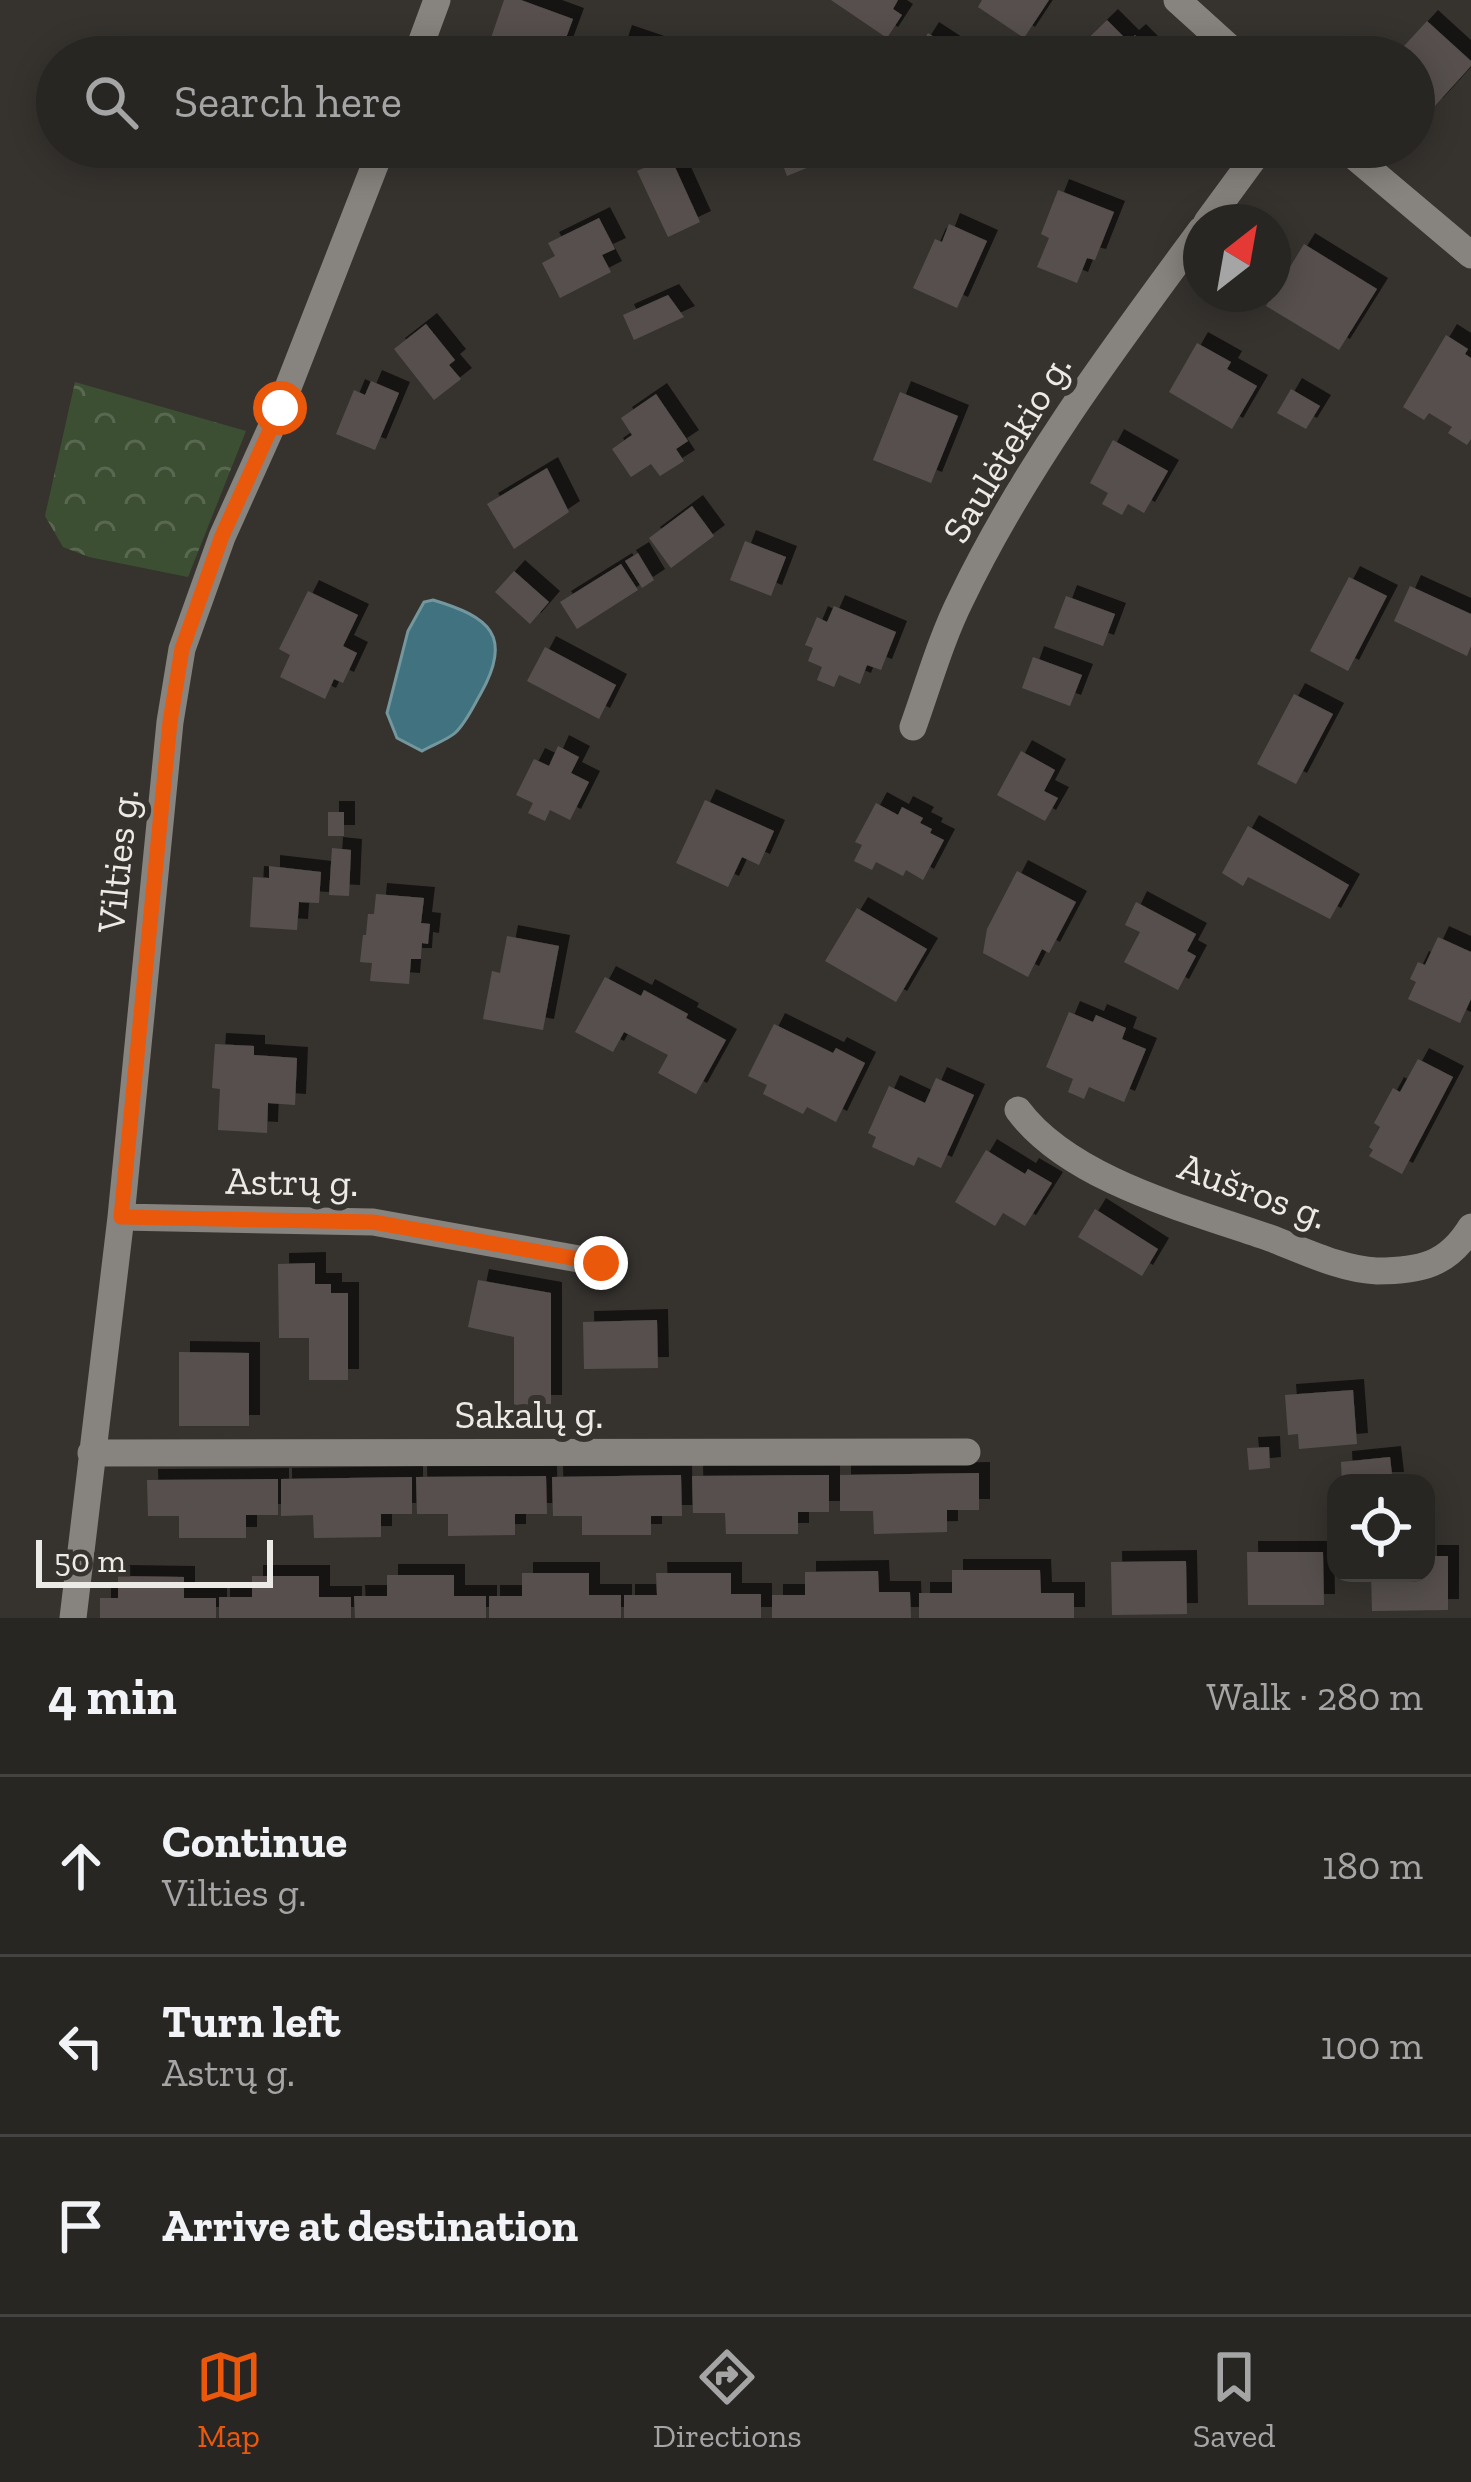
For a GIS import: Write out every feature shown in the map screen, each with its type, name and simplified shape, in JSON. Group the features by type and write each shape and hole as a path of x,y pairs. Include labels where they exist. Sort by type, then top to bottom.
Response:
{"street":[{"path":"424,36 437,0"},
{"path":"1177,0 1217,36"},
{"name":"Vilties g.","path":"73,1618 121,1217 170,722 182,649 222,536 280,408 374,168"},
{"path":"1220,204 1247,168"},
{"path":"1368,168 1471,255"},
{"name":"Saulėtekio g.","path":"913,728 959,601 1018,493 1087,385 1183,254"},
{"name":"Aušros g.","path":"1018,1110 1033,1130 1105,1175 1324,1257 1373,1271 1429,1265 1466,1247"},
{"name":"Astrų g.","path":"121,1217 373,1222 601,1263"},
{"name":"Sakalų g.","path":"91,1454 967,1452"}],"green space":[{"path":"75,382 246,431 188,577 89,557 63,547 45,516"}],"water":[{"path":"433,600 482,622 495,643 495,657 463,724 452,736 422,751 397,738 387,713 408,631 424,602"}],"building":[{"path":"504,0 521,0 573,19 567,36 492,36"},
{"path":"831,0 898,0 893,9 902,15 884,36"},
{"path":"982,0 1049,0 1025,36 978,7"},
{"path":"1107,20 1123,36 1091,36"},
{"path":"1427,21 1471,61 1435,106 1435,36 1413,36"},
{"path":"675,168 700,222 668,237 637,171"},
{"path":"784,168 807,168 787,176"},
{"path":"1058,190 1114,212 1095,260 1087,258 1077,283 1037,267 1049,238 1041,234"},
{"path":"599,218 615,249 602,255 611,272 560,298 542,263 555,256 548,243"},
{"path":"949,224 987,241 957,308 913,288 935,239 942,242"},
{"path":"1304,244 1377,289 1339,350 1276,312 1291,312 1291,265"},
{"path":"668,295 684,317 634,340 623,315"},
{"path":"426,324 455,360 449,365 461,379 434,400 394,349"},
{"path":"1446,335 1468,349 1465,354 1471,358 1471,439 1467,445 1448,433 1452,427 1429,413 1424,420 1403,407"},
{"path":"1197,343 1231,362 1227,369 1257,386 1232,429 1169,392"},
{"path":"371,381 399,393 375,450 336,434 354,390 365,395"},
{"path":"1291,389 1320,406 1306,429 1277,413"},
{"path":"900,392 958,416 931,483 873,460"},
{"path":"656,394 688,441 676,449 684,461 660,476 651,464 631,477 612,449 632,435 621,418"},
{"path":"1113,440 1168,471 1144,513 1128,504 1122,515 1102,504 1108,493 1090,483"},
{"path":"547,468 569,512 514,549 487,504"},
{"path":"692,506 714,536 671,568 649,538"},
{"path":"745,541 786,557 771,596 730,580"},
{"path":"638,553 654,580 642,588 625,561"},
{"path":"621,564 638,590 577,629 560,602"},
{"path":"514,571 549,602 530,624 495,592"},
{"path":"1349,577 1387,596 1348,671 1310,651"},
{"path":"1410,586 1471,614 1467,656 1394,621"},
{"path":"308,591 358,615 343,646 357,653 343,683 334,679 325,699 280,677 290,655 279,649"},
{"path":"1066,596 1115,614 1103,646 1054,628"},
{"path":"834,606 896,632 881,670 867,665 860,684 839,675 834,687 817,680 822,667 808,661 813,648 805,645 817,617 827,622"},
{"path":"545,647 616,685 599,719 527,681"},
{"path":"1033,657 1082,675 1070,706 1022,688"},
{"path":"1294,694 1333,714 1296,784 1257,764"},
{"path":"558,746 579,757 571,773 589,782 570,820 550,810 545,821 528,813 533,803 516,795 534,759 549,766"},
{"path":"1021,751 1055,770 1044,791 1058,798 1045,821 997,795"},
{"path":"705,800 774,831 759,865 742,857 728,887 676,863"},
{"path":"876,803 898,815 902,807 923,818 920,823 944,840 923,880 906,870 903,876 876,862 872,870 854,861 862,845 855,842"},
{"path":"328,812 344,812 344,836 328,836"},
{"path":"1248,826 1349,885 1330,919 1248,877 1243,886 1222,873"},
{"path":"332,848 351,850 349,896 329,895"},
{"path":"269,866 321,872 319,903 299,902 297,930 250,927 253,877 269,878"},
{"path":"1017,871 1076,902 1049,953 1042,949 1028,977 983,953 987,929"},
{"path":"376,894 424,898 421,923 430,924 428,944 422,943 421,959 411,959 409,984 370,981 372,963 360,962"},
{"path":"1136,902 1196,934 1187,951 1196,956 1178,990 1124,962 1140,932 1125,925"},
{"path":"857,908 927,949 896,1002 825,961"},
{"path":"507,936 559,946 543,1030 483,1019 492,971 500,973"},
{"path":"1438,937 1471,952 1471,999 1460,1023 1408,999 1418,962 1425,965"},
{"path":"605,977 641,996 644,990 726,1040 696,1094 658,1073 668,1055 624,1032 613,1052 575,1032"},
{"path":"1069,1012 1093,1022 1096,1015 1126,1028 1122,1039 1146,1049 1124,1102 1089,1087 1084,1099 1068,1092 1073,1079 1046,1067"},
{"path":"774,1024 865,1063 836,1122 807,1107 803,1114 763,1094 767,1085 748,1076"},
{"path":"215,1044 254,1046 254,1055 297,1058 295,1105 268,1103 267,1133 218,1130 220,1089 212,1088"},
{"path":"1418,1059 1453,1077 1402,1174 1369,1156 1373,1150 1369,1147 1380,1127 1374,1123 1393,1088 1400,1092"},
{"path":"936,1078 974,1095 941,1168 918,1157 914,1166 872,1147 876,1137 868,1133 889,1086 925,1103"},
{"path":"986,1150 1025,1174 1028,1169 1052,1183 1025,1226 1003,1213 995,1226 955,1202"},
{"path":"1095,1209 1158,1249 1142,1276 1078,1237"},
{"path":"315,1263 315,1284 331,1284 331,1293 348,1293 348,1380 309,1380 309,1338 279,1338 278,1264"},
{"path":"478,1280 551,1293 551,1406 514,1406 514,1337 468,1327"},
{"path":"657,1320 658,1368 584,1369 583,1322"},
{"path":"179,1352 249,1353 249,1426 179,1426"},
{"path":"1353,1390 1357,1444 1299,1449 1298,1434 1288,1435 1285,1395"},
{"path":"1269,1447 1270,1468 1249,1470 1247,1448"},
{"path":"1390,1457 1392,1474 1342,1474 1341,1462"},
{"path":"979,1473 979,1510 947,1510 947,1532 874,1534 873,1511 840,1511 840,1475"},
{"path":"681,1475 682,1516 651,1516 651,1535 582,1535 582,1516 553,1516 552,1477"},
{"path":"829,1475 829,1512 798,1512 798,1534 726,1534 725,1513 693,1513 692,1476"},
{"path":"546,1476 547,1514 515,1514 515,1535 448,1536 448,1514 417,1514 416,1477"},
{"path":"412,1477 412,1514 381,1514 381,1537 314,1538 313,1515 281,1516 281,1479"},
{"path":"278,1479 278,1515 246,1515 246,1538 179,1538 179,1516 148,1516 147,1480"},
{"path":"1247,1552 1323,1552 1324,1605 1248,1605"},
{"path":"1435,1556 1448,1556 1448,1610 1372,1611 1371,1582 1435,1582"},
{"path":"1186,1561 1187,1614 1112,1615 1111,1562"},
{"path":"952,1570 1040,1570 1041,1593 1074,1593 1074,1618 919,1618 919,1593 952,1593"},
{"path":"878,1571 879,1592 910,1592 911,1618 772,1618 772,1595 805,1595 805,1572"},
{"path":"522,1573 589,1573 589,1595 621,1595 621,1618 489,1618 489,1596 522,1596"},
{"path":"656,1573 731,1573 731,1594 761,1594 761,1618 624,1618 624,1595 657,1595"},
{"path":"387,1575 454,1575 454,1596 486,1596 486,1618 355,1618 354,1596 387,1596"},
{"path":"118,1576 184,1577 184,1598 216,1598 216,1618 100,1618 100,1598 118,1598"},
{"path":"252,1576 319,1576 319,1597 351,1597 351,1618 219,1618 219,1597 252,1597"}],"route":[{"path":"280,408 222,536 182,649 170,722 121,1217 373,1222 601,1263"}]}
